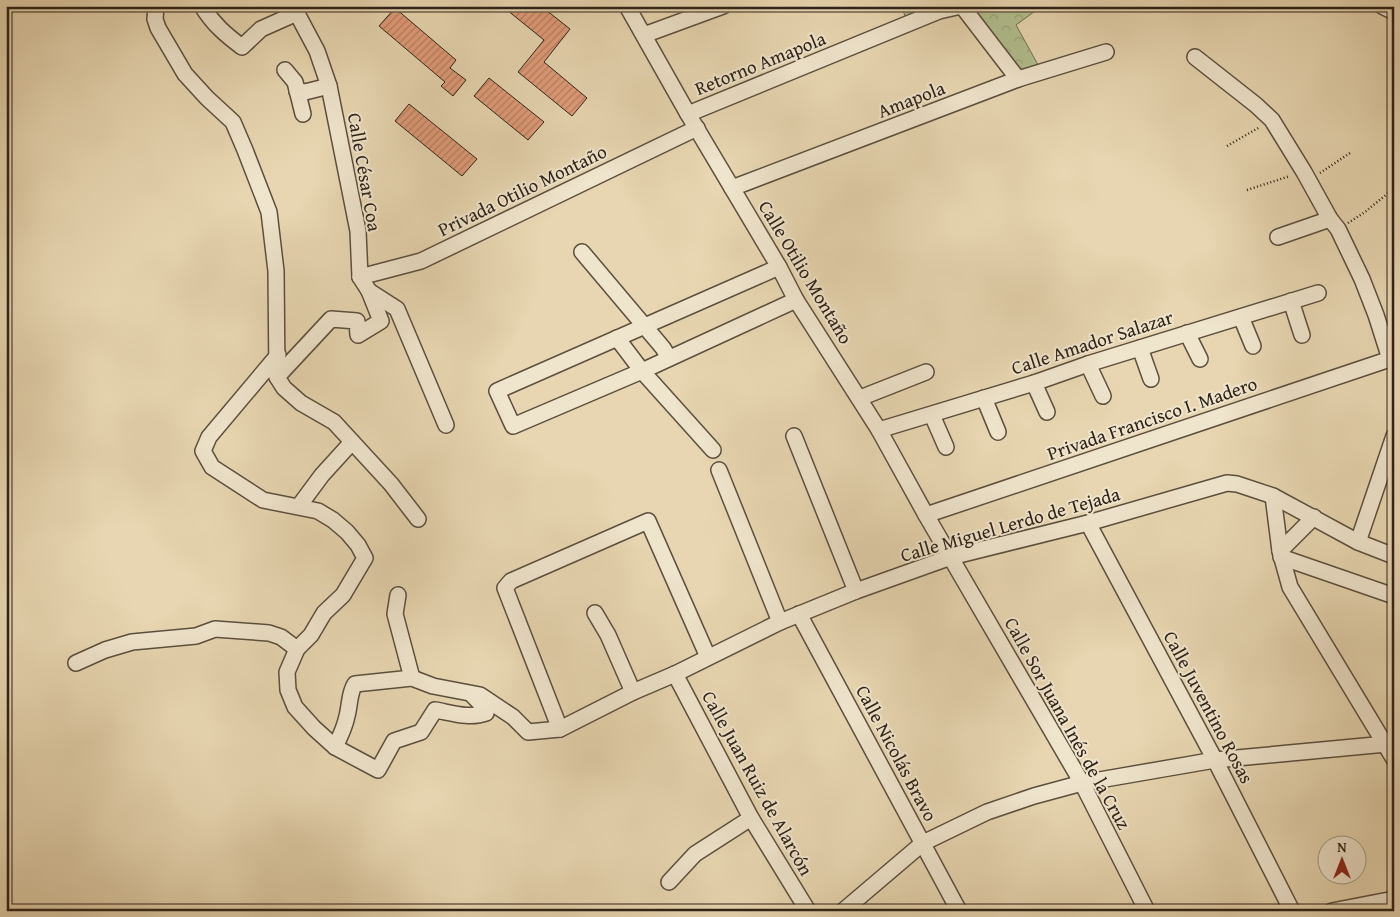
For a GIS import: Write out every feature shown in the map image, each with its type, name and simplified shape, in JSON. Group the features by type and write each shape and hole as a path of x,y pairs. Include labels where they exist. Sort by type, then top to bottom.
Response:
{"street":[{"path":"156,6 155,19 158,28 180,67 207,98 233,122 269,212 276,271 277,377 284,388 300,403 334,422 391,484 418,520"},
{"path":"202,6 209,17 225,34 242,47 261,30 295,9"},
{"name":"Calle Otilio Montaño","path":"627,6 688,114 780,267 796,300 880,430 951,557"},
{"path":"644,34 724,6"},
{"path":"961,6 1018,79"},
{"name":"Retorno Amapola","path":"688,114 939,11 961,6"},
{"path":"1382,6 1394,12"},
{"name":"Calle César Coa","path":"295,9 317,51 329,86 358,231 360,277"},
{"name":"Amapola","path":"732,188 1018,79 1106,52"},
{"path":"1195,57 1272,120 1334,224 1278,237"},
{"path":"285,70 296,82 303,114"},
{"path":"297,91 305,92 329,86"},
{"name":"Privada Otilio Montaño","path":"360,277 420,262 697,128"},
{"name":"Privada Francisco I. Madero","path":"926,515 1390,359 1369,297 1334,224"},
{"path":"582,252 670,358"},
{"path":"780,267 497,391 514,426 670,358 796,300"},
{"path":"277,377 331,319 357,320 358,335 381,320 369,291 360,277"},
{"path":"369,291 397,309 446,424"},
{"name":"Calle Amador Salazar","path":"880,430 1318,293"},
{"path":"1291,300 1302,335"},
{"path":"1241,317 1253,346"},
{"path":"1187,333 1200,359"},
{"path":"617,338 642,370 713,450"},
{"path":"1140,348 1151,379"},
{"path":"278,354 208,437 203,450 212,467 263,500 318,511 333,520 358,545 365,558 343,595 324,613 310,635 297,649 287,672 288,690 296,707 314,728 335,747 378,770 394,741 421,732 435,710 465,716 479,716 486,713 486,709 470,692"},
{"path":"1088,364 1103,396"},
{"path":"860,398 926,372"},
{"path":"1034,383 1047,412"},
{"path":"984,398 998,432"},
{"path":"932,415 946,447"},
{"path":"794,436 856,591"},
{"path":"1358,542 1394,436"},
{"path":"299,506 322,475 352,442"},
{"path":"719,470 780,622"},
{"name":"Calle Miguel Lerdo de Tejada","path":"560,729 780,622 856,591 951,557 1088,524 1227,483 1237,484 1273,496 1358,542 1394,556"},
{"path":"1273,496 1281,554 1290,587 1390,742 1394,759"},
{"path":"1281,554 1314,517"},
{"path":"335,747 345,724 351,690 355,684 412,678 433,686 480,695 513,717 528,732 560,729 505,588 511,581 648,521 708,657"},
{"name":"Calle Juventino Rosas","path":"1088,524 1216,760 1292,911"},
{"path":"1281,554 1394,596"},
{"name":"Calle Sor Juana Inés de la Cruz","path":"951,557 1082,783 1147,911"},
{"path":"398,595 396,614 412,678"},
{"path":"595,613 608,635 633,692"},
{"name":"Calle Nicolás Bravo","path":"799,614 959,911"},
{"path":"76,663 105,650 132,642 196,636 215,628 269,632 281,636 297,649"},
{"name":"Calle Juan Ruiz de Alarcón","path":"675,674 751,818 808,911"},
{"path":"843,911 923,843 987,812 1034,796 1082,783 1216,760 1390,742"},
{"path":"669,882 695,854 751,818"},
{"path":"1332,911 1394,899"}],"path":[{"path":"1226,146 1272,120"},
{"path":"1247,190 1306,176 1350,154"},
{"path":"1334,224 1366,212 1392,190"}],"green space":[{"path":"901,6 941,6 908,23"},
{"path":"962,6 1042,6 1016,25 1042,72 1018,79"}],"building":[{"path":"502,6 541,6 570,29 544,62 587,98 572,116 518,72 544,40"},
{"path":"395,8 456,60 450,68 466,80 453,96 441,86 445,82 379,26"},
{"path":"489,78 544,122 528,140 474,96"},
{"path":"409,104 477,159 462,176 395,121"}]}
